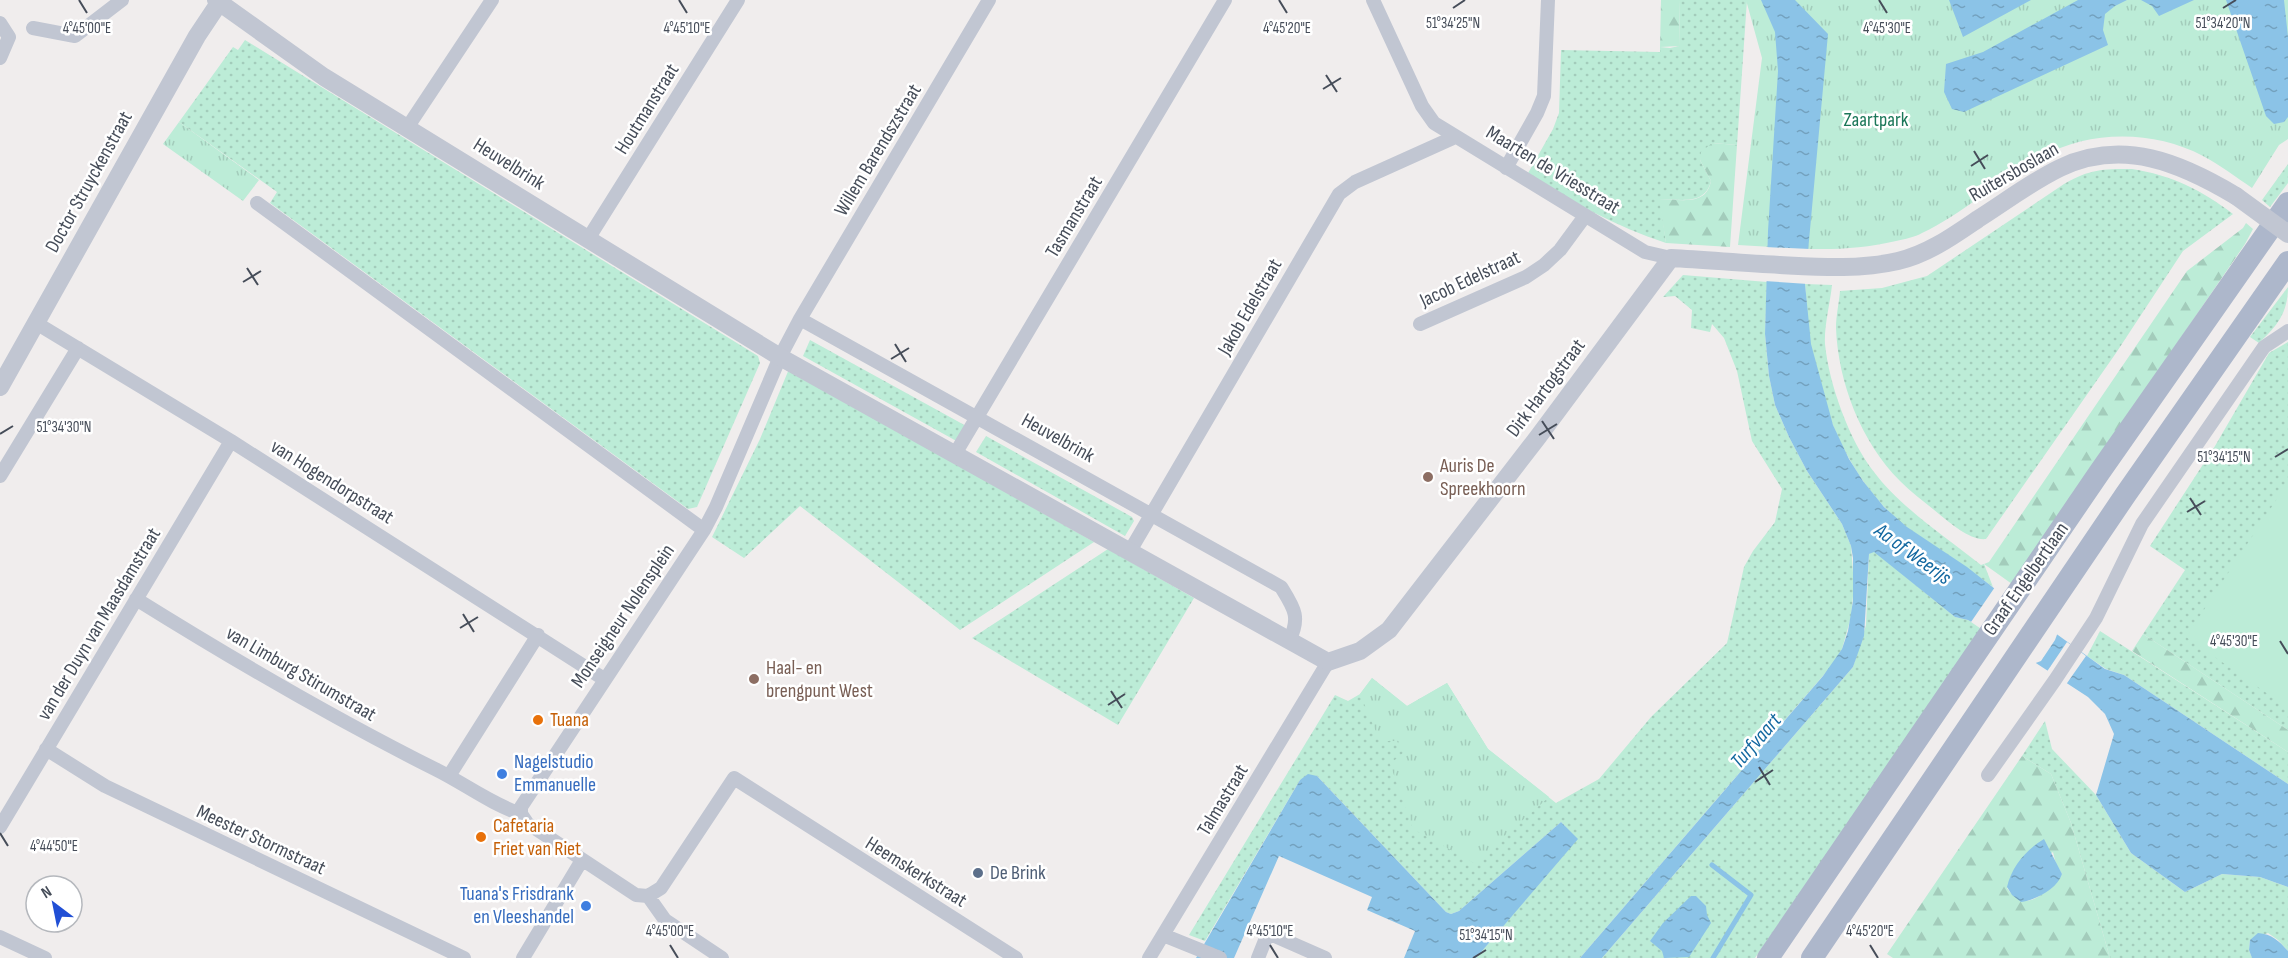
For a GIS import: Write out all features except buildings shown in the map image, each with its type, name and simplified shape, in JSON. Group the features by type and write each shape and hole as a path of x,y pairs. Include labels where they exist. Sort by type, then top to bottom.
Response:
{"main road":[{"name":"Graaf Engelbertlaan","path":"1768,958 2212,309 2288,203"},
{"name":"Graaf Engelbertlaan","path":"1812,958 2288,262"}],"street":[{"path":"33,28 75,36 122,0"},
{"path":"407,128 492,0"},
{"name":"Houtmanstraat","path":"588,239 738,0"},
{"name":"Willem Barendszstraat","path":"800,319 989,0"},
{"name":"Tasmanstraat","path":"956,454 1225,0"},
{"name":"Maarten de Vriesstraat","path":"1373,0 1427,115 1434,123 1455,137 1645,252 1671,258 1788,266"},
{"path":"1506,168 1544,96 1548,0"},
{"name":"Heuvelbrink","path":"219,1 324,77 780,357 1328,662"},
{"name":"Doctor Struyckenstraat","path":"0,387 197,36 219,1"},
{"path":"0,23 9,37 0,58"},
{"name":"Jakob Edelstraat","path":"1130,551 1339,194 1354,182 1455,137"},
{"name":"Ruitersboslaan","path":"1788,266 1866,266 1898,261 1919,254 1938,245 2062,167 2085,159 2108,155 2133,155 2158,159 2204,177 2236,196 2288,234"},
{"path":"257,203 704,530"},
{"name":"Jacob Edelstraat","path":"1420,324 1526,277 1560,250 1585,216"},
{"name":"Dirk Hartogstraat","path":"1328,662 1360,651 1380,639 1389,630 1538,437 1671,258"},
{"path":"780,357 800,319"},
{"name":"Heuvelbrink","path":"800,319 1281,587 1295,609 1297,626 1290,641"},
{"name":"van Hogendorpstraat","path":"36,323 231,441 604,679"},
{"path":"1988,775 2077,649 2096,618 2142,524 2265,347 2288,331"},
{"path":"0,476 78,348"},
{"name":"Monseigneur Nolensplein","path":"521,814 524,801 704,530 780,357"},
{"name":"van der Duyn van Maasdamstraat","path":"0,827 231,441"},
{"name":"van Limburg Stirumstraat","path":"136,599 294,695 449,776 493,802 521,814"},
{"path":"449,776 538,635"},
{"name":"Talmastraat","path":"1149,958 1328,662"},
{"name":"Meester Stormstraat","path":"46,749 105,786 464,958"},
{"name":"Heemskerkstraat","path":"648,896 661,888 734,778 796,820 1016,958"},
{"path":"521,814 527,823 636,895 648,896 665,920 722,958"},
{"path":"522,958 582,860"},
{"path":"1258,958 1268,933 1325,958"},
{"path":"1164,935 1220,958"},
{"path":"0,937 45,958"},
{"path":"693,958 701,946"}],"green space":[{"path":"1661,0 1680,0 1679,46 1660,47"},
{"path":"1680,0 1747,0 1737,145 1712,143 1700,160 1711,181 1708,189 1698,198 1660,199 1666,243 1647,237 1577,204 1527,175 1553,129 1559,113 1561,50 1660,52 1660,47 1679,46"},
{"name":"Zaartpark","path":"1746,0 2288,0 2288,139 2279,145 2252,188 2228,171 2184,147 2143,138 2101,138 2060,148 2041,157 1953,216 1910,238 1876,245 1837,249 1738,245 1762,58"},
{"path":"245,40 758,356 760,363 697,507 688,509 270,203 277,192 179,122 233,47 238,50"},
{"path":"179,122 259,180 243,201 163,144"},
{"path":"1712,143 1737,145 1730,247 1666,243 1659,199 1691,200 1704,195 1711,181 1700,160 1701,152"},
{"path":"2288,164 2288,183 2270,207 2262,200"},
{"path":"2132,169 2160,175 2185,185 2210,198 2233,214 2183,251 2116,353 1986,539 1974,537 1949,522 1900,481 1886,465 1863,430 1841,369 1836,323 1840,291 1882,288 1927,276 2073,179 2096,171"},
{"path":"2246,223 2253,229 2245,244 2012,584 1984,564 1989,562 2187,271 2243,228"},
{"path":"1683,275 1767,282 1765,335 1769,376 1775,405 1807,471 1842,524 1851,546 1854,586 1851,617 1842,649 1834,663 1580,958 1476,958 1577,839 1561,822 1459,911 1451,914 1446,912 1317,776 1300,780 1205,941 1189,935 1335,695 1348,701 1360,694 1372,678 1407,706 1447,683 1488,749 1556,803 1599,779 1651,717 1727,643 1744,567 1775,522 1782,489 1752,441 1737,371 1724,338 1712,324 1710,332 1691,328 1692,310 1675,296 1663,297"},
{"path":"1805,284 1832,285 1825,330 1827,360 1842,411 1865,459 1896,497 1981,565 1984,564 1993,587 1906,527 1869,489 1854,467 1831,420 1815,369 1808,329"},
{"path":"2288,287 2284,312 2271,331 2259,343 2250,337"},
{"path":"810,340 968,427 960,443 803,356"},
{"path":"2288,342 2288,730 2143,634 2185,570 2150,546 2215,446 2269,353"},
{"path":"789,369 1094,542 960,630 800,506 744,558 712,537 760,439"},
{"path":"986,436 1132,517 1134,521 1125,536 976,452"},
{"path":"2288,482 2288,708 2186,637"},
{"path":"1108,549 1194,598 1118,725 972,638"},
{"path":"1874,551 1955,617 1968,620 1982,628 1755,958 1602,958 1853,667 1866,625 1869,554"},
{"path":"2100,631 2288,752 2288,784 2124,675 2106,669 2087,656"},
{"path":"2143,634 2288,730 2288,752 2132,651"},
{"path":"1372,678 1407,706 1447,683 1488,749 1549,797 1474,863 1413,829 1390,764 1403,753 1397,741 1380,741 1360,694"},
{"path":"2045,721 2052,749 2096,795 2131,853 2185,892 2222,874 2260,877 2288,887 2288,951 2268,933 2250,940 2249,950 2252,958 2110,958 2071,823 2051,774 2022,756"},
{"path":"2022,756 2051,774 2071,823 2110,958 1893,958 1887,954","holes":["2053,852 2062,874 2043,894 2036,898 2029,901 2021,900 2007,888"]}],"water":[{"name":"Aa of Weerijs","path":"1761,0 1795,0 1828,34 1805,284 1811,344 1833,425 1849,459 1884,507 1907,527 1967,567 2105,669 2124,675 2288,784 2288,887 2260,877 2222,874 2185,892 2131,853 2096,795 2114,734 2105,714 2088,697 1982,628 1968,620 1955,617 1874,552 1869,554 1864,636 1853,667 1602,958 1580,958 1823,676 1842,649 1848,631 1853,601 1851,546 1842,524 1807,471 1789,437 1775,405 1769,376 1765,334 1768,231 1778,71 1775,32"},
{"path":"1949,0 2031,0 1963,37"},
{"path":"2078,0 2127,0 2105,14 2103,30 2108,45 1964,112 1952,109 1944,92 1946,64 1983,52"},
{"path":"2141,0 2194,0 2159,16 2152,6"},
{"path":"2226,0 2284,0 2288,37 2288,117 2284,122 2274,124 2266,116"},
{"path":"1308,774 1317,776 1446,912 1451,914 1459,911 1561,822 1578,839 1476,958 1404,958 1415,931 1367,910 1372,897 1279,856 1234,958 1196,958 1300,780"},
{"path":"2044,839 2062,874 2056,884 2045,893 2021,902 2012,895 2007,887 2009,879 2021,859"},
{"path":"1691,896 1696,896 1706,906 1711,923 1689,957 1664,958 1662,951 1650,941 1663,923"},
{"path":"2258,933 2271,936 2278,941 2288,951 2288,958 2252,958 2249,950 2250,940"}],"pier":[{"path":"1765,247 1810,249 1808,284 1764,281"},
{"path":"1995,587 2058,632 2041,661 2033,664 1971,622"},
{"path":"2067,642 2086,656 2065,686 2046,673"}],"waterway":[{"path":"1712,865 1751,895 1713,958"}],"place":[{"name":"Auris De Spreekhoorn","path":"1428,477"},
{"name":"Haal- en brengpunt West","path":"754,679"},
{"name":"Tuana","path":"538,720"},
{"name":"Nagelstudio Emmanuelle","path":"502,774"},
{"name":"Cafetaria Friet van Riet","path":"481,837"},
{"name":"De Brink","path":"978,873"},
{"name":"Tuana's Frisdrank en Vleeshandel","path":"586,906"}],"water label":[{"name":"Turfvaart","path":"1756,741"}]}
